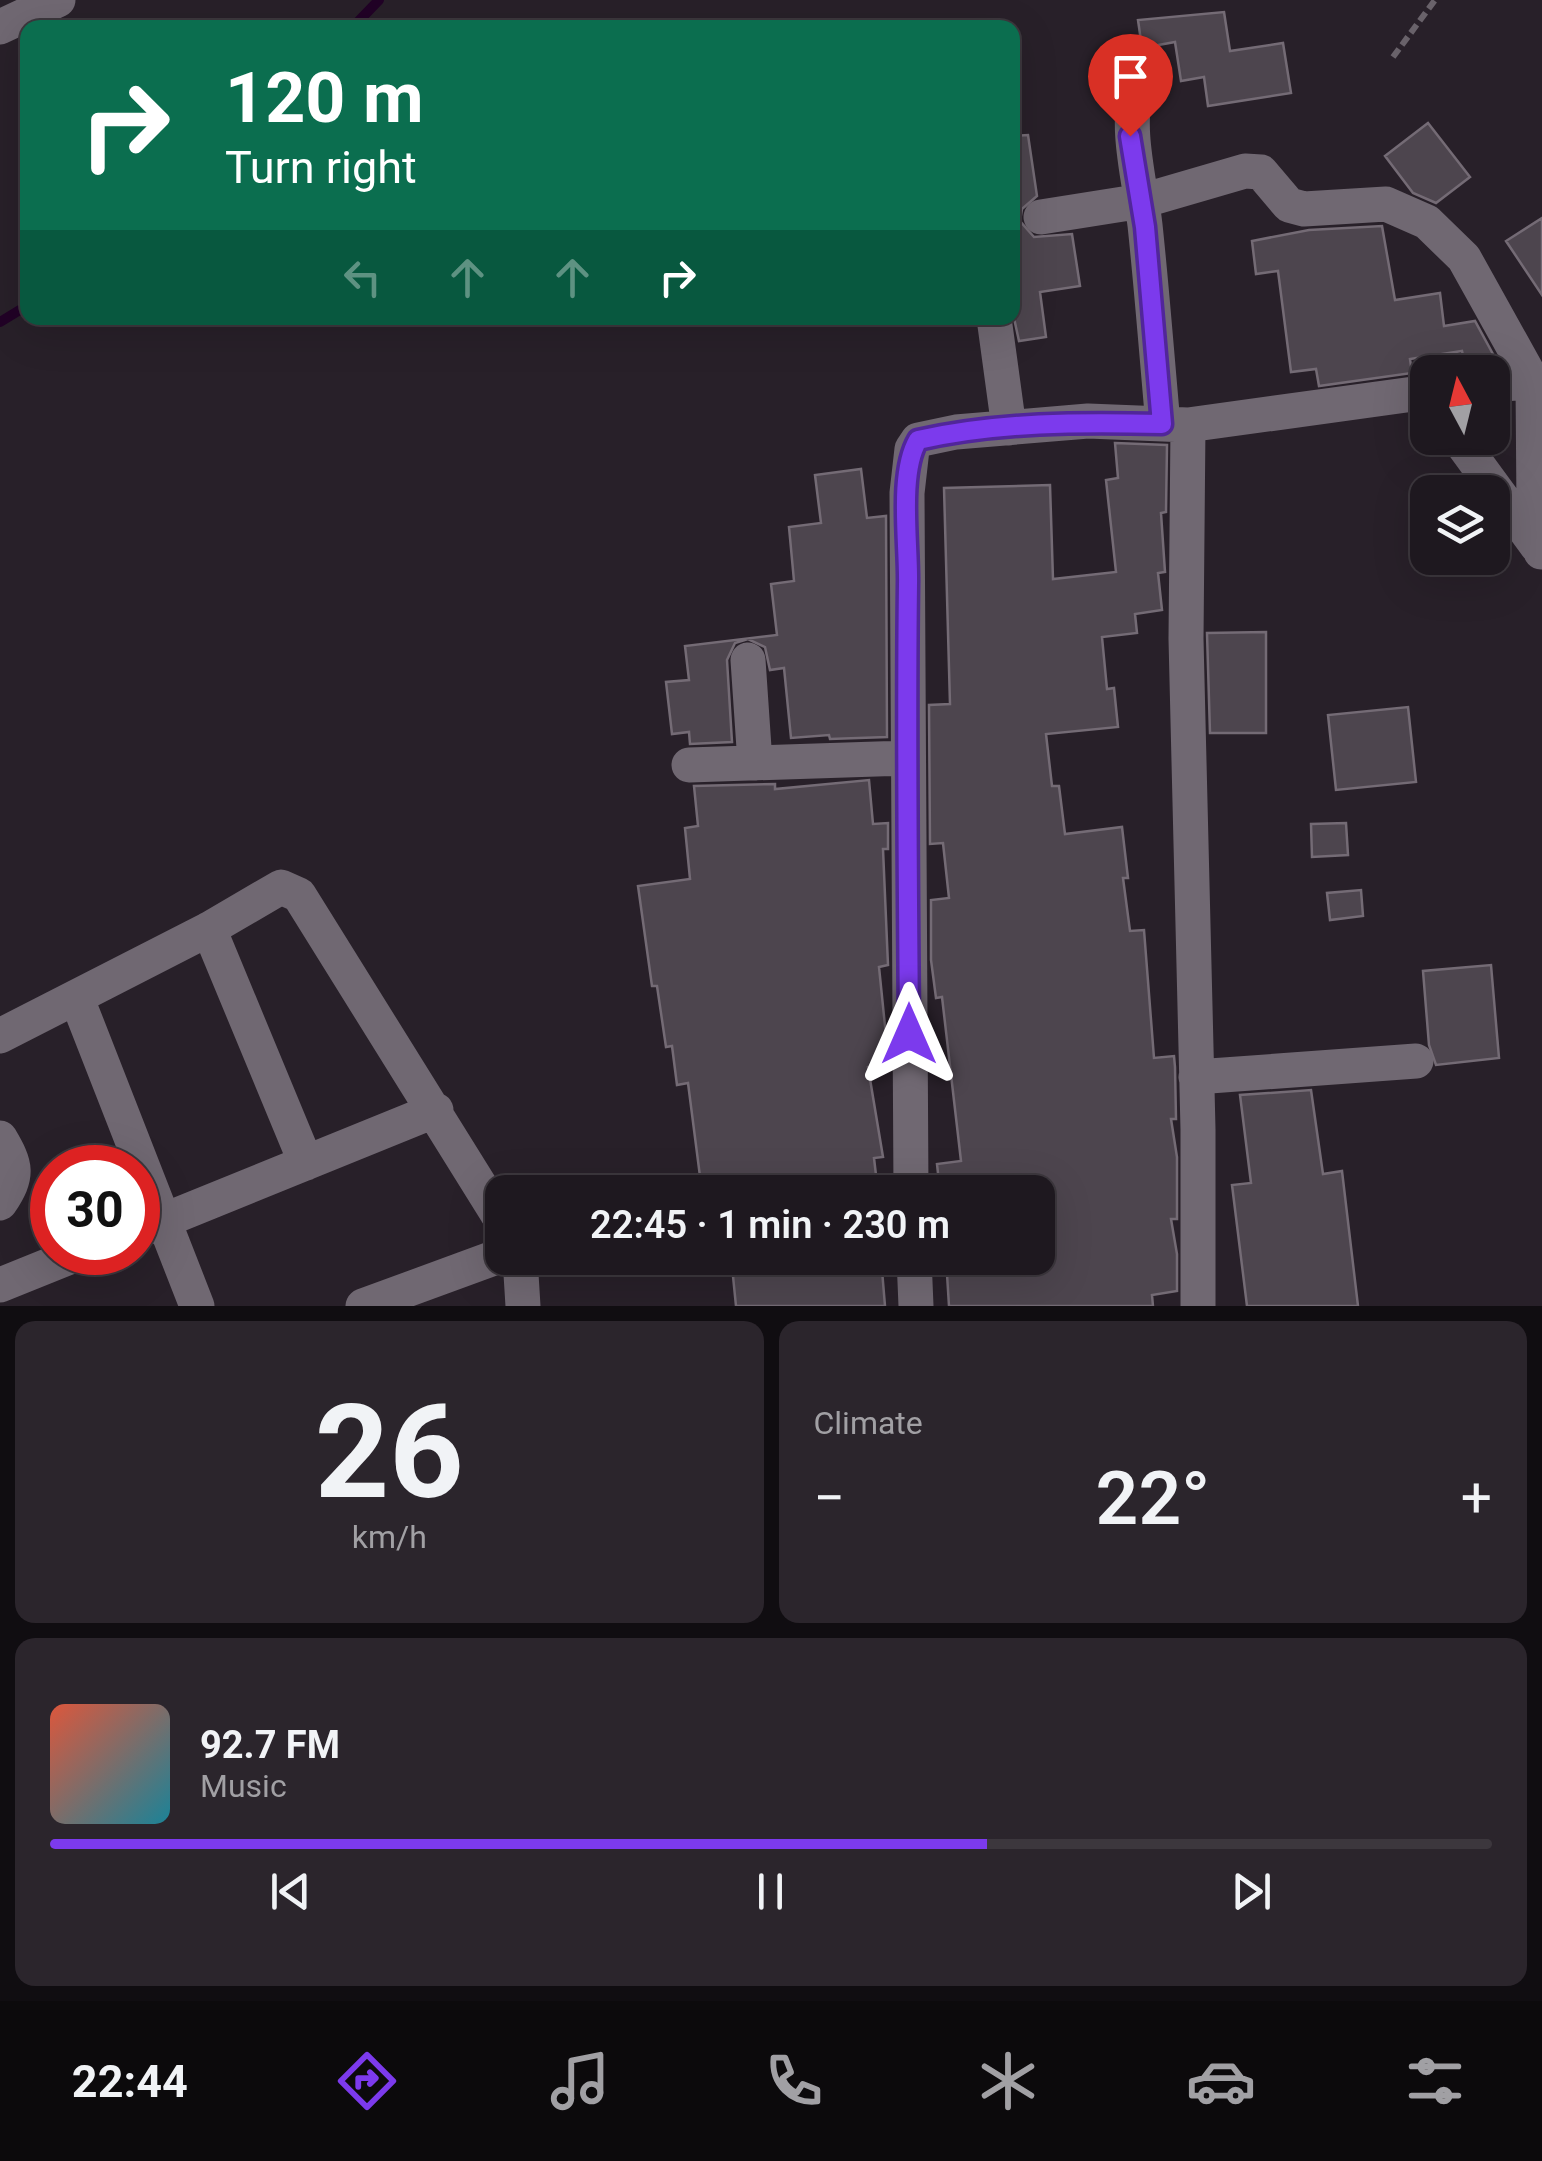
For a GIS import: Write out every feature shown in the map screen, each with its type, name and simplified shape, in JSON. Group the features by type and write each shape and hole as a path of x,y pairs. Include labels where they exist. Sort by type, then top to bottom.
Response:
{"street":[{"path":"0,27 58,0"},
{"path":"1137,81 1130,124 1175,424 1186,639 1198,1306"},
{"path":"1041,216 1142,201 1245,171 1261,172 1290,205 1304,209 1378,202 1427,222 1464,258 1537,382 1534,495 1542,552"},
{"path":"995,325 1010,428"},
{"path":"1510,384 1537,382"},
{"path":"911,1175 907,493 912,449 918,440 956,432 1088,422 1175,424 1410,396"},
{"path":"1471,455 1542,552"},
{"path":"748,660 755,763"},
{"path":"689,766 907,758"},
{"path":"0,1036 77,1000 281,887 299,895 485,1192"},
{"path":"210,929 306,1163"},
{"path":"77,1000 123,1145"},
{"path":"1196,1076 1416,1061"},
{"path":"160,1222 436,1110"},
{"path":"0,1138 14,1162 12,1182 0,1202"},
{"path":"160,1244 197,1306"},
{"path":"363,1306 485,1261"},
{"path":"0,1285 30,1273"},
{"path":"521,1275 523,1306"},
{"path":"915,1275 916,1306"}],"path":[{"path":"1394,58 1435,0"}],"building":[{"path":"1224,12 1230,51 1283,43 1291,93 1208,106 1204,77 1181,81 1175,42 1142,48 1138,20"},
{"path":"1428,123 1470,177 1436,203 1413,193 1385,156"},
{"path":"1028,135 1037,196 1022,209 1020,221 1020,136"},
{"path":"1542,218 1542,295 1506,241"},
{"path":"1020,221 1034,237 1072,234 1080,286 1040,292 1046,337 1019,341 1016,325 1020,325"},
{"path":"1382,226 1395,300 1440,293 1444,326 1475,321 1493,355 1463,355 1462,351 1410,355 1410,373 1319,386 1316,369 1291,372 1278,271 1256,274 1252,241 1309,230"},
{"path":"1115,443 1167,445 1166,512 1161,513 1165,572 1158,573 1162,610 1135,614 1137,633 1102,637 1107,689 1114,688 1118,727 1046,734 1052,786 1059,786 1065,834 1122,827 1130,931 1144,930 1154,1058 1174,1056 1176,1119 1171,1119 1177,1157 1177,1219 1171,1219 1177,1254 1177,1291 1152,1295 1153,1306 949,1306 947,1275 1055,1275 1055,1175 938,1175 937,1164 961,1161 942,997 936,998 931,960 931,900 949,898 943,843 930,844 929,705 950,704 944,488 1050,485 1053,579 1116,572 1106,480 1118,478"},
{"path":"861,469 867,518 886,516 887,737 791,738 784,668 770,670 765,647 748,639 735,643 727,660 732,742 690,744 689,732 672,734 666,682 689,680 685,646 777,635 771,584 794,581 789,527 821,523 815,475"},
{"path":"1266,632 1266,733 1210,733 1207,633"},
{"path":"1408,707 1416,782 1336,790 1328,715"},
{"path":"869,780 873,824 888,823 888,849 883,849 888,965 879,967 889,1065 868,1067 883,1157 874,1158 876,1175 700,1175 688,1083 677,1085 672,1046 666,1047 657,986 652,986 638,886 690,879 685,828 698,826 694,786 775,784 775,789"},
{"path":"1346,823 1348,855 1312,857 1311,824"},
{"path":"1361,890 1363,916 1330,920 1327,893"},
{"path":"1491,965 1499,1058 1436,1065 1429,1045 1423,971"},
{"path":"1311,1090 1323,1174 1342,1171 1358,1306 1247,1306 1232,1185 1251,1183 1240,1095"},
{"path":"882,1275 885,1306 736,1306 733,1276"}],"waterway":[{"path":"360,20 379,0"},
{"path":"0,322 20,310"}],"route":[{"path":"909,1034 906,640 907,493 912,449 918,440 956,432 1088,422 1162,424 1145,227 1130,136"}]}
